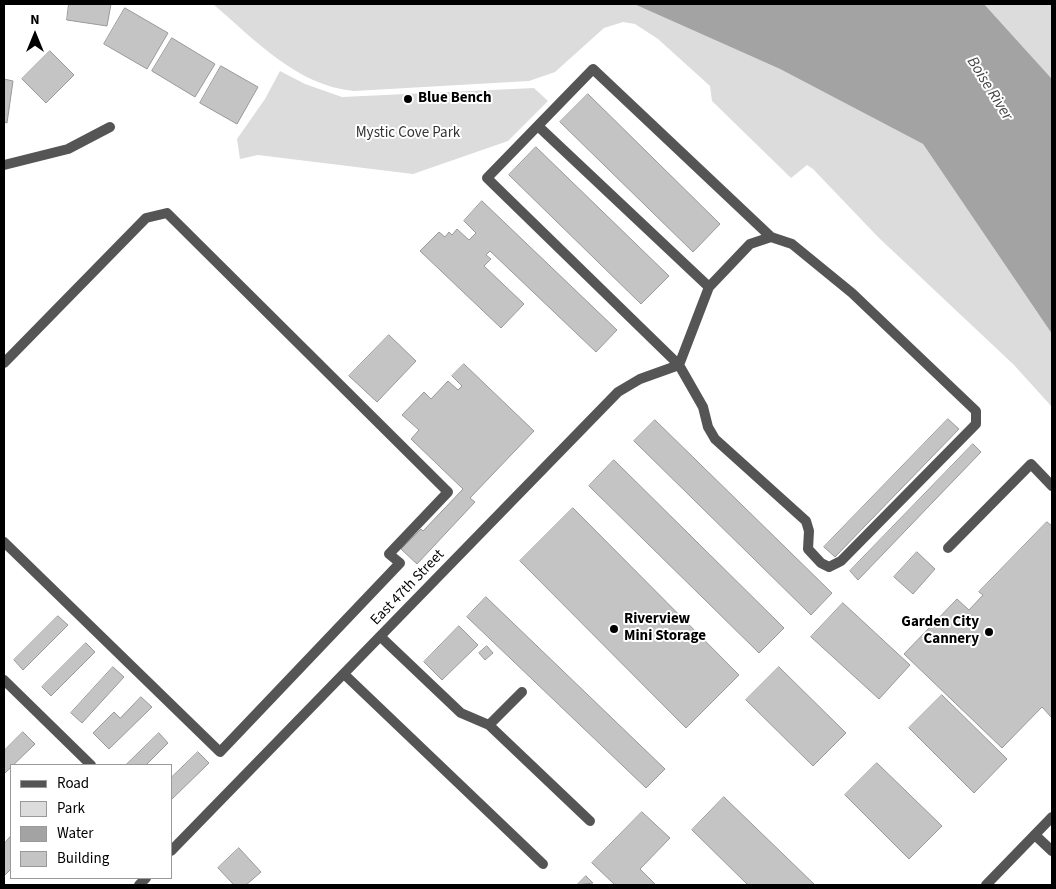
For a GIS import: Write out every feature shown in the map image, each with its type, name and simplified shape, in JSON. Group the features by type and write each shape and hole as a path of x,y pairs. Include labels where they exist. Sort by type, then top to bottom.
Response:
{"street":[{"path":"593,69 771,237 792,244 852,293 976,411 976,424 840,561 830,567 821,563 808,549 809,531 806,521 715,439 708,427 703,407 679,365 487,178 538,126 593,69"},
{"path":"538,126 709,287"},
{"path":"4,165 68,149 110,127"},
{"path":"4,363 146,218 167,213 448,492 389,554 400,563 220,752 4,542"},
{"path":"679,365 709,287 750,244 771,237"},
{"name":"East 47th Street","path":"173,847 381,637 618,392 640,380 679,365"},
{"path":"948,548 1032,464 1052,486"},
{"path":"381,637 461,713 489,725 590,820"},
{"path":"344,674 543,864"},
{"path":"4,680 90,764"},
{"path":"489,725 522,692"},
{"path":"986,885 1052,817"},
{"path":"1035,835 1052,851"}],"green space":[{"path":"213,4 634,4 780,69 923,144 1052,334 1052,407 1014,365 878,237 813,169 807,165 791,178 712,101 710,86 658,39 635,24 623,22 604,28 555,72 529,81 354,91 333,87 295,71 261,46"},
{"path":"984,4 1052,4 1052,79"},
{"name":"Mystic Cove Park","path":"280,71 305,84 342,97 534,88 548,101 508,141 413,174 258,155 240,159 237,139 265,99"}],"water":[{"name":"Boise River","path":"634,4 984,4 1052,79 1052,334 923,144 780,69"}],"building":[{"path":"69,4 111,4 107,26 67,20"},
{"path":"125,8 168,33 147,69 104,44"},
{"path":"172,38 215,64 195,97 152,71"},
{"path":"50,51 74,75 46,103 22,79"},
{"path":"221,66 258,87 237,124 200,103"},
{"path":"4,79 13,81 7,123 4,122"},
{"path":"588,94 720,224 693,252 560,122"},
{"path":"536,147 669,276 641,304 509,175"},
{"path":"482,201 617,330 596,352 490,251 486,255 491,259 484,266 524,304 501,328 420,251 439,232 445,237 449,232 452,235 457,229 469,240 476,233 464,221"},
{"path":"389,335 416,361 377,402 349,376"},
{"path":"464,364 534,431 470,498 475,502 417,564 401,549 421,529 423,531 463,489 411,439 419,430 402,415 424,392 431,399 448,381 458,390 462,386 452,376"},
{"path":"948,419 959,429 835,557 824,547"},
{"path":"655,420 832,593 811,615 634,441"},
{"path":"973,444 981,452 858,580 850,571"},
{"path":"614,460 784,628 759,653 589,486"},
{"path":"573,508 739,675 686,728 520,561"},
{"name":"Garden City Cannery","path":"1047,522 1052,526 1052,718 1042,707 1002,748 904,654 957,599 969,610 983,595 979,592"},
{"path":"917,552 935,569 913,594 894,577"},
{"path":"486,597 665,769 646,788 467,617"},
{"path":"843,603 910,665 879,699 811,637"},
{"path":"58,616 68,625 23,670 14,660"},
{"path":"459,626 478,645 442,680 424,662"},
{"path":"86,643 95,652 51,696 42,687"},
{"path":"487,646 493,653 485,660 479,653"},
{"path":"113,667 124,677 82,723 71,713"},
{"path":"779,667 846,733 813,766 746,700"},
{"path":"942,695 1007,759 974,793 909,728"},
{"path":"141,697 152,707 109,749 93,733 114,712 120,718"},
{"path":"23,732 35,744 14,764 10,764 10,768 4,774 4,751"},
{"path":"159,733 168,743 147,764 127,764"},
{"path":"198,752 209,763 172,799 172,777"},
{"path":"877,763 942,826 909,859 845,795"},
{"path":"724,797 815,885 748,885 692,830"},
{"path":"642,812 670,838 640,869 656,885 615,885 592,863"},
{"path":"10,837 10,870 4,876 4,844"},
{"path":"239,848 261,872 246,885 234,885 218,868"},
{"path":"586,876 593,883 577,885"}],"place":[{"name":"Blue Bench","path":"408,99"},
{"name":"Riverview Mini Storage","path":"614,629"},
{"name":"Garden City Cannery","path":"989,632"}]}
